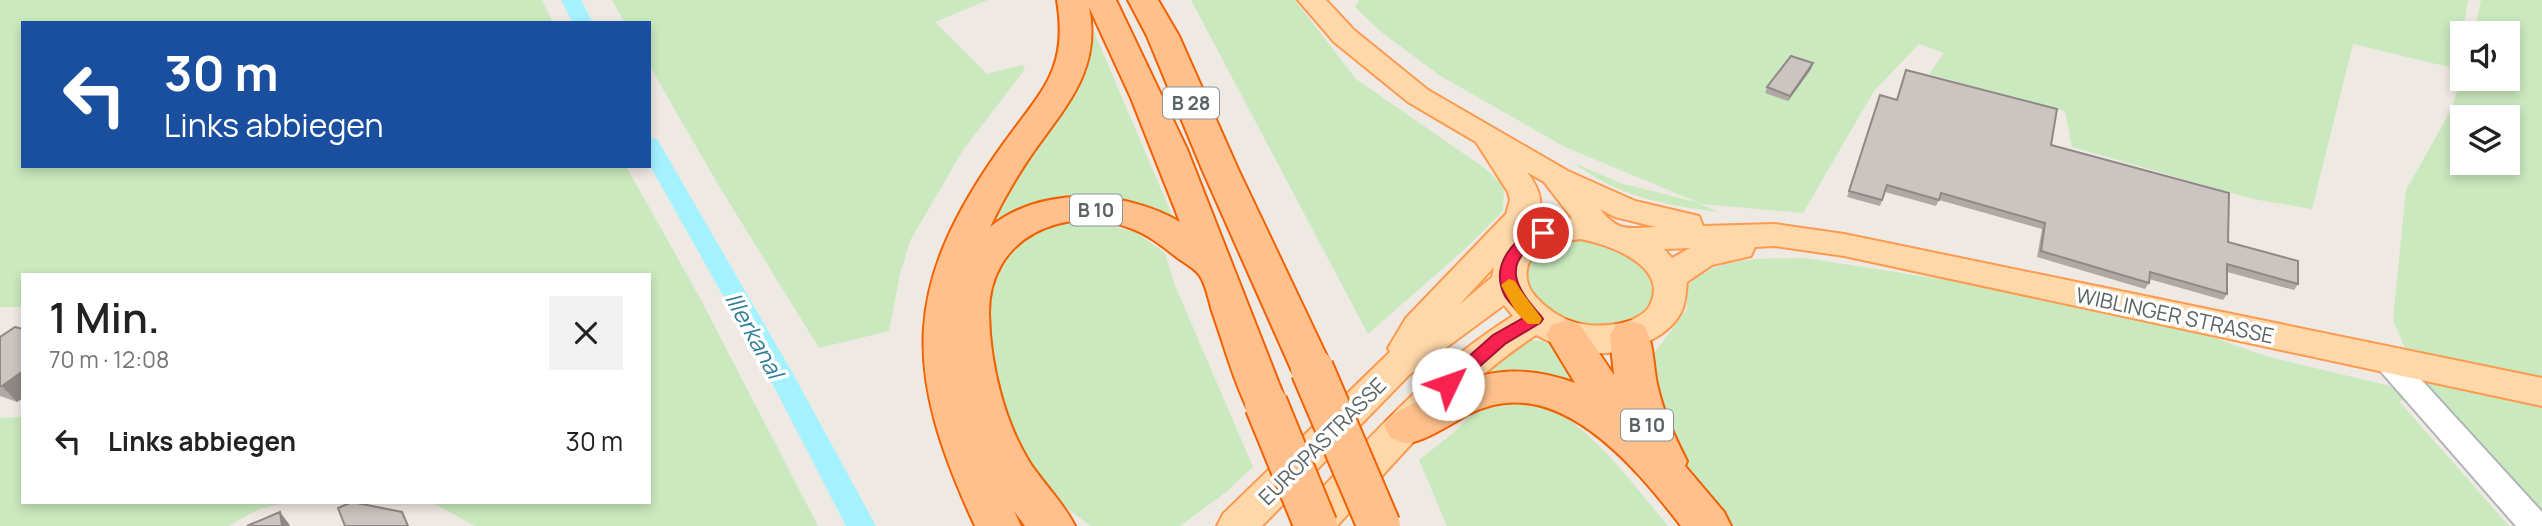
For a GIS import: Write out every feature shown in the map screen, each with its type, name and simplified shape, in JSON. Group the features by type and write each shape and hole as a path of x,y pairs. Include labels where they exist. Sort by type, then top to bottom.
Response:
{"highway":[{"path":"998,526 960,440 946,385 943,348 948,292 980,209 1005,167 1052,106 1074,62 1078,39 1077,17 1072,0"},
{"name":"B 28","path":"1101,0 1150,106 1217,269"},
{"name":"B 28","path":"1143,0 1163,36 1312,369 1378,526"},
{"name":"B 10","path":"1052,526 1027,496 1007,463 978,382 969,315 972,289 988,251 1009,231 1041,216 1069,210 1108,211 1139,217 1165,229 1217,269"},
{"path":"1217,269 1314,526"},
{"path":"1550,327 1639,447 1700,515"},
{"name":"B 10","path":"1630,336 1633,378 1642,413 1662,455 1700,515"},
{"path":"1406,426 1436,414 1465,396 1493,387 1523,385 1553,391 1574,401 1609,421 1639,447"}],"main road":[{"path":"1311,0 1344,36 1383,71 1418,96 1555,176 1605,200 1649,216 1745,234"},
{"path":"1396,366 1418,327 1521,218 1526,200 1524,191 1482,133"},
{"path":"1519,154 1552,203 1552,217 1543,233"},
{"path":"1555,176 1613,234 1652,257 1668,281 1669,295 1662,314 1646,329 1610,340 1550,327 1522,308 1508,282 1508,267 1515,253 1527,241 1543,233 1561,229 1613,234"},
{"name":"WIBLINGER STRASSE","path":"1613,234 1745,234 1808,240 1898,256 2542,392"},
{"name":"WIBLINGER STRASSE","path":"1668,281 1688,262 1726,249 1808,240"},
{"name":"EUROPASTRASSE","path":"1237,526 1396,366 1478,309 1508,282"},
{"path":"1314,526 1406,426 1448,384 1499,340 1550,327"}],"street":[{"path":"2386,359 2535,526"}],"green space":[{"path":"0,0 542,0 552,21 21,21 21,168 627,168 700,298 818,526 475,526 435,504 651,504 651,273 21,273 21,307 0,307"},
{"path":"612,0 988,0 935,22 987,74 1022,65 1025,69 963,150 910,241 900,274 889,331 819,348 719,186 651,68 651,21 624,21"},
{"path":"1191,0 1295,0 1356,79 1483,167 1504,186 1503,211 1466,248 1368,334"},
{"path":"1359,0 2468,0 2465,21 2450,21 2450,67 2353,44 2312,209 2253,199 2072,147 2065,111 1929,74 1944,53 1919,44 1874,91 1803,213 1702,204 1565,147 1439,75 1380,31 1355,7"},
{"path":"2481,0 2542,0 2542,524 2421,386 2393,320 2406,190 2450,112 2450,175 2520,175 2520,105 2452,105 2457,91 2520,91 2520,21 2477,21"},
{"path":"1094,32 1172,215 1165,221 1125,206 980,241 1009,183 1086,63"},
{"path":"1572,162 1620,183 1696,202 1718,212 1660,202 1624,191 1589,174"},
{"path":"1090,219 1137,233 1165,253 1174,283 1253,467 1225,493 1180,526 1091,526 1060,503 1023,459 1010,430 980,289 1014,241 1054,223"},
{"path":"1576,239 1611,245 1622,249 1638,261 1650,278 1652,287 1649,305 1642,314 1629,323 1596,328 1562,319 1536,299 1528,286 1526,275 1531,258 1547,247"},
{"path":"1805,258 2043,295 2186,328 2269,357 2390,386 2414,404 2398,400 2509,526 1732,526 1680,456 1649,373 1653,355 1687,309 1687,286 1699,276 1727,264 1742,261"},
{"path":"1531,340 1545,341 1563,349 1601,409 1463,384 1511,346"},
{"path":"1539,400 1593,440 1668,526 1447,526 1419,460 1453,433 1486,401"},
{"path":"21,417 21,504 280,504 259,509 228,526 0,526 0,418"}],"building":[{"path":"1791,56 1813,63 1790,96 1767,87"},
{"path":"1906,70 2057,109 2051,145 2229,193 2228,242 2298,261 2298,284 2227,264 2227,294 2150,272 2149,283 2041,251 2045,223 1941,193 1939,200 1887,185 1882,200 1849,191 1880,95 1897,100"},
{"path":"15,327 21,328 21,372 2,386 0,386 0,337"},
{"path":"347,504 362,504 402,512 408,526 345,526 338,508"},
{"path":"280,512 282,526 247,526"}],"waterway":[{"name":"Illerkanal","path":"571,0 582,21"},
{"name":"Illerkanal","path":"651,148 783,379 861,526"}],"slow traffic":[{"path":"1509,285 1522,308 1533,319"}],"route":[{"path":"1448,384 1499,340 1534,319 1513,295 1508,282 1508,267 1515,253 1527,241 1543,233"}]}
